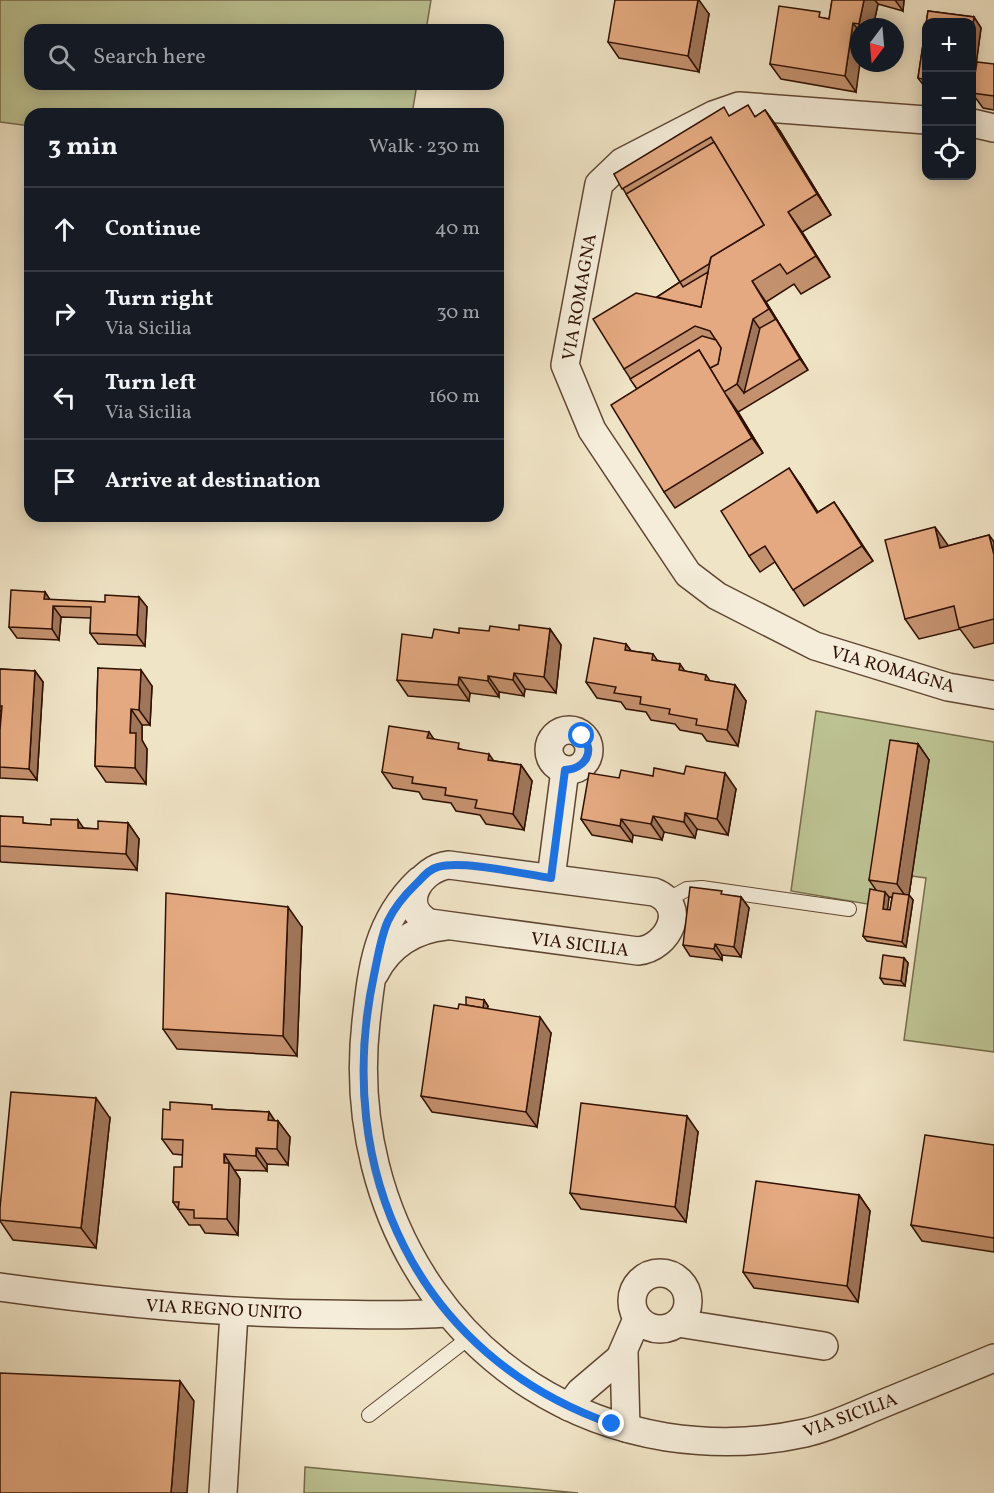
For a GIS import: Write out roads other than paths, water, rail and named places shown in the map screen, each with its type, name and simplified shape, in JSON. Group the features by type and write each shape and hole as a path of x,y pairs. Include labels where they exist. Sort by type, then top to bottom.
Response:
{"street":[{"name":"VIA ROMAGNA","path":"922,120 739,106 713,115 622,162 598,184 565,364 592,430 688,574 717,596 815,646 948,687 994,695"},
{"path":"976,124 994,128"},
{"path":"551,878 565,770"},
{"name":"VIA SICILIA","path":"419,881 414,898 417,911 426,921 446,926 643,951 659,945 667,935 672,918 667,900 648,891 450,865 432,869 419,881 398,903 386,921 378,947 369,995 362,1065 368,1142 383,1199 418,1272 448,1313 470,1337 516,1375 569,1407 627,1428 668,1437 716,1441 762,1440 807,1432 994,1358"},
{"name":"VIA SICILIA","path":"374,975 388,955 411,935 429,927 446,926"},
{"path":"678,1323 688,1307 686,1289 680,1281 663,1273 645,1277 633,1292 631,1301 637,1319 644,1325 661,1330 678,1323 824,1346"},
{"name":"VIA REGNO UNITO","path":"0,1287 151,1306 234,1313 405,1317 448,1313"},
{"path":"223,1493 234,1313"},
{"path":"627,1428 624,1353 637,1319"},
{"path":"569,1407 580,1392 624,1353"}],"lane":[{"path":"667,900 687,889 702,888 849,909"},
{"path":"369,1416 470,1337"}]}
